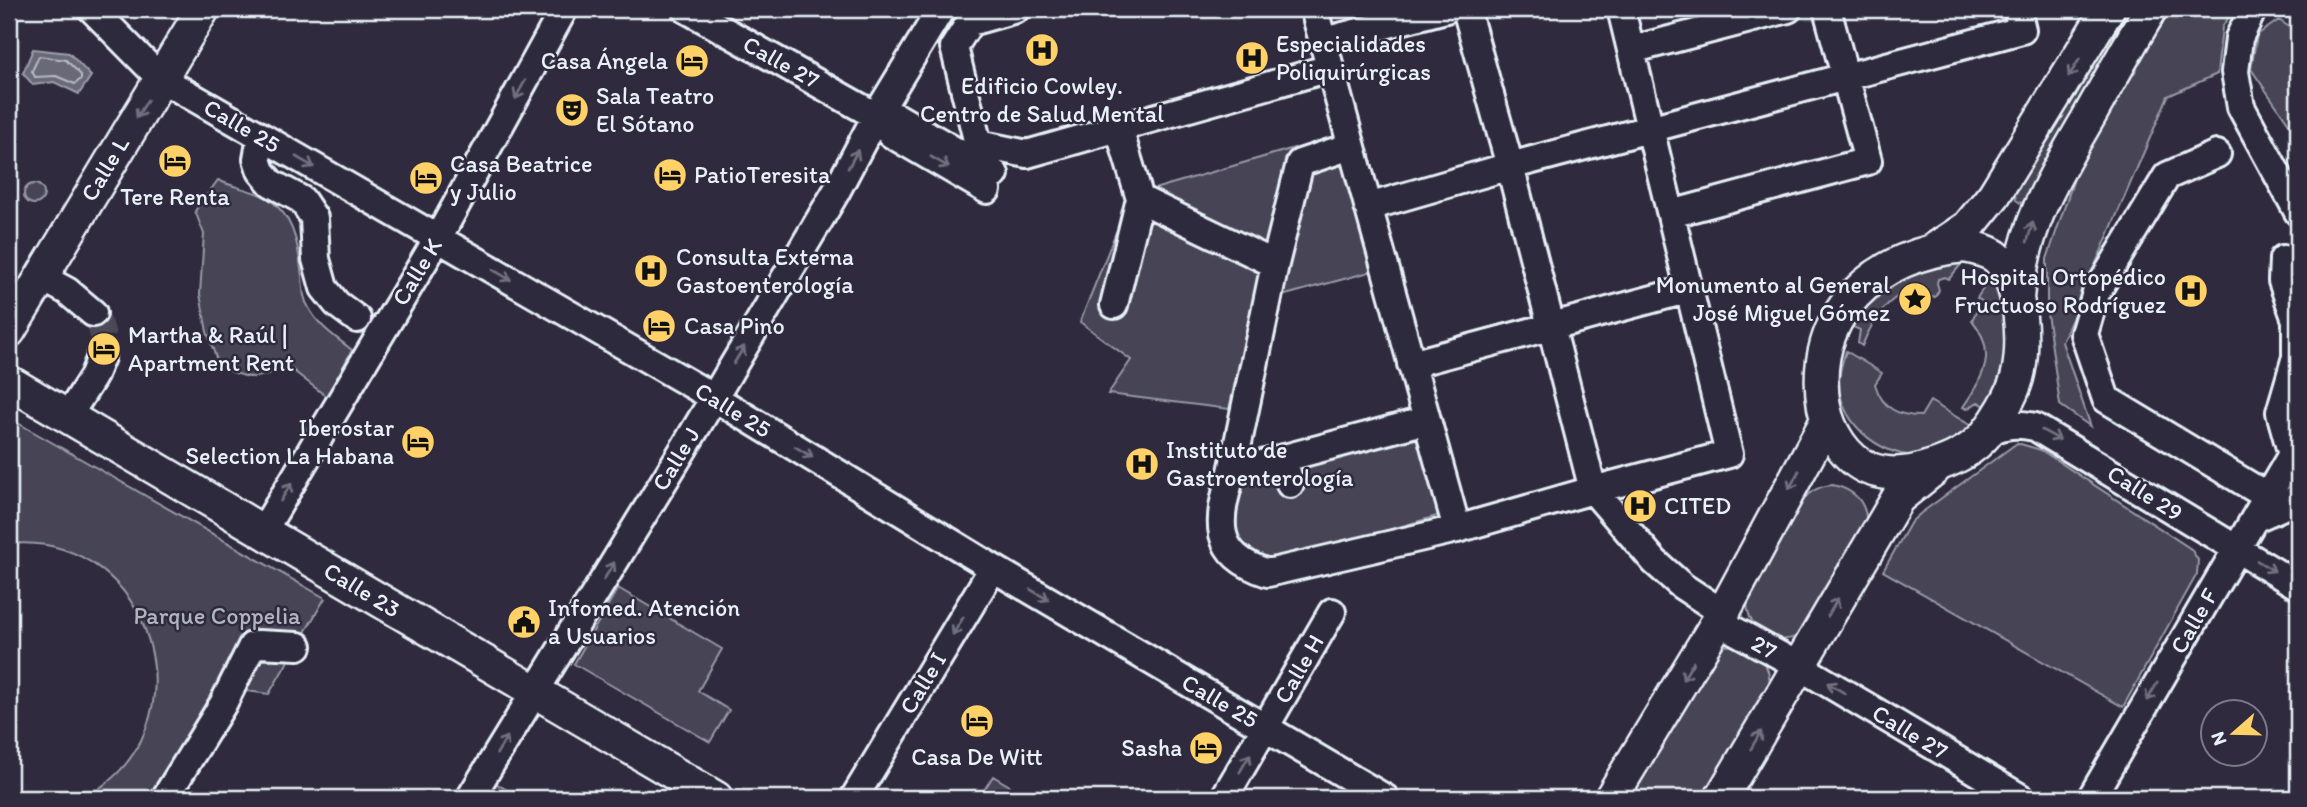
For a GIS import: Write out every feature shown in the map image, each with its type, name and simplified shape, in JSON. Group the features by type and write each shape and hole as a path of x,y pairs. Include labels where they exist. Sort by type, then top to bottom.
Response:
{"main road":[{"name":"Calle L","path":"9,331 203,9"},
{"path":"2108,9 1994,194 1968,227 1931,251 1894,265 1874,277 1858,291 1835,322 1824,350 1821,390 1827,420 1843,448 1862,466 1875,471 1904,474 1941,464 1960,455 1987,433 2017,380 2021,341 2017,299 2019,273 2044,195 2151,9"},
{"path":"1931,251 1965,246 1994,256 2002,265 2017,299"},
{"name":"Calle 23","path":"9,382 716,798"},
{"path":"1611,798 1722,623 1827,420"},
{"path":"1721,798 1898,498 1941,464"}],"street":[{"name":"Calle 25","path":"92,9 160,78 713,397 993,568 1385,798"},
{"name":"Calle K","path":"264,531 438,238 564,9"},
{"name":"Calle 27","path":"686,9 876,116 897,117 991,182"},
{"name":"Calle J","path":"470,798 836,192 876,116 941,9"},
{"path":"1016,9 970,22 954,47 978,144 1027,154 1330,68"},
{"path":"1314,9 1457,529"},
{"path":"1324,41 1446,9"},
{"path":"1466,9 1510,166 1592,490"},
{"path":"1351,146 1300,163 1275,264 1224,500 1221,530 1229,551 1249,567 1268,573 1457,529 1729,454 1622,9"},
{"path":"1631,50 1788,9"},
{"path":"1671,214 1868,162 1827,9"},
{"path":"1368,207 1510,166 2022,30 2017,9"},
{"path":"2253,9 2239,38 2235,72 2241,107 2298,212"},
{"path":"1114,305 1140,199 1119,129"},
{"path":"261,137 257,159 261,171 271,183 302,200 314,218 316,259 324,288 337,304 357,319"},
{"path":"2217,154 2167,176 2096,293 2084,334 2106,399 2260,508 2292,502 2298,496"},
{"path":"1140,199 1275,264"},
{"path":"2283,260 2281,281 2296,320 2296,357 2280,412 2295,450"},
{"path":"41,277 67,291 93,313"},
{"path":"1412,364 1690,289"},
{"path":"68,416 93,377 101,357"},
{"path":"1232,472 1427,420"},
{"name":"Calle 29","path":"1987,433 2001,425 2035,427 2298,586"},
{"name":"Calle F","path":"2091,798 2295,450"},
{"path":"1283,458 1290,484"},
{"name":"27","path":"1592,490 1655,562 1722,623 1799,666"},
{"name":"Calle I","path":"854,798 993,568"},
{"name":"Calle H","path":"1224,798 1332,612"},
{"path":"165,798 223,704 252,646 298,646"},
{"name":"Calle 27","path":"1799,666 2021,798"}],"green space":[{"path":"2122,9 2141,9 2026,201 2020,203 2016,200 2014,189"},
{"path":"2168,9 2234,9 2222,27 2217,74 2168,96 2062,342 2091,427 2060,405 2047,313 2047,259 2076,173"},
{"path":"2279,20 2298,33 2298,137 2251,69 2257,35"},
{"path":"1294,148 1268,251 1154,189"},
{"path":"1340,157 1373,271 1278,297 1310,168"},
{"path":"218,180 270,200 288,221 298,248 307,305 323,326 352,350 327,397 286,365 268,374 253,377 219,366 207,332 200,294 204,234 195,211"},
{"path":"34,184 41,187 44,194 41,201 34,204 27,201 24,194 27,187"},
{"path":"1130,197 1260,269 1229,409 1108,394 1131,360 1080,322"},
{"path":"1962,263 1949,279 1938,279 1939,290 1935,297 1918,292 1908,293 1890,302 1876,318 1862,346 1858,343 1860,330 1851,326 1867,301 1880,289 1913,272"},
{"path":"1990,278 2009,314 2011,328 2008,355 1987,407 1978,402 1967,409 1963,407 1982,375 1986,354 1985,343 1972,320 1976,312 1982,309 1983,302 1977,298"},
{"path":"1846,351 1882,373 1875,384 1886,405 1892,409 1921,416 1930,401 1973,427 1955,444 1936,453 1918,456 1884,448 1856,426 1846,411 1839,383"},
{"name":"Parque Coppelia","path":"9,418 325,598 269,694 215,687 150,798 83,798 123,767 146,728 155,684 149,641 130,601 100,568 59,548 9,544"},
{"path":"1424,437 1444,514 1263,566 1239,552 1226,507 1239,483"},
{"path":"2017,443 2041,450 2191,549 2198,560 2197,574 2123,707 1883,571 1911,522"},
{"path":"1833,485 1848,490 1859,499 1865,511 1867,527 1807,631 1795,637 1773,639 1756,628 1747,607 1747,594 1802,500 1816,489"},
{"path":"618,588 722,649 698,691 729,710 710,742 574,664"},
{"path":"1737,645 1758,656 1766,665 1770,688 1706,798 1621,798 1713,651 1724,646"},
{"path":"993,776 1030,798 979,798"},
{"path":"494,782 520,798 484,798"}],"water":[{"path":"33,49 69,53 91,76 79,94 54,82 33,85 23,73"}],"tunnel":[{"path":"93,313 103,334 101,357"}],"place":[{"name":"Edificio Cowley. Centro de Salud Mental","path":"1042,50"},
{"name":"Especialidades Poliquirúrgicas","path":"1252,58"},
{"name":"Casa Ángela","path":"692,61"},
{"name":"Sala Teatro El Sótano","path":"572,110"},
{"name":"Tere Renta","path":"175,161"},
{"name":"PatioTeresita","path":"670,175"},
{"name":"Casa Beatrice y Julio","path":"426,178"},
{"name":"Consulta Externa Gastoenterología","path":"651,271"},
{"name":"Hospital Ortopédico Fructuoso Rodríguez","path":"2191,291"},
{"name":"Monumento al General José Miguel Gómez","path":"1915,299"},
{"name":"Casa Pino","path":"659,326"},
{"name":"Martha & Raúl | Apartment Rent","path":"104,349"},
{"name":"Iberostar Selection La Habana","path":"418,442"},
{"name":"Instituto de Gastroenterología","path":"1142,464"},
{"name":"CITED","path":"1640,506"},
{"name":"Infomed. Atención a Usuarios","path":"524,622"},
{"name":"Casa De Witt","path":"977,721"},
{"name":"Sasha","path":"1206,748"}]}
